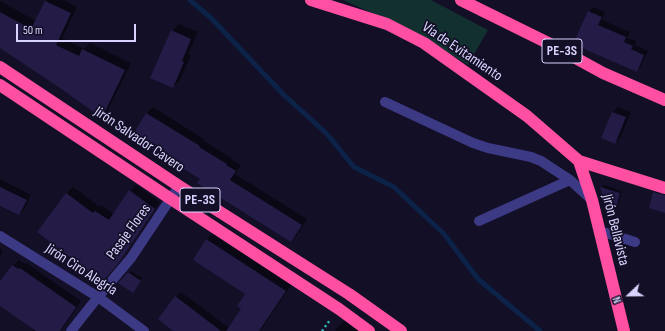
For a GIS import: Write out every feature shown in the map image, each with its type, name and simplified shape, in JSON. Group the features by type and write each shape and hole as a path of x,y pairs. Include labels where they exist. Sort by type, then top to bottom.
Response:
{"highway":[{"name":"Vía de Evitamiento","path":"311,0 387,24 424,43 527,116 579,161"},
{"name":"PE-3S","path":"460,0 550,44 603,73 665,100"},
{"name":"Jirón Salvador Cavero","path":"0,67 178,186 349,294 401,331"},
{"name":"PE-3S","path":"0,85 170,199 339,308 369,331"},
{"path":"18,97 27,85"},
{"path":"579,161 665,188"},
{"name":"Jirón Bellavista","path":"579,161 592,200 624,331"}],"street":[{"path":"385,102 473,143 542,161 570,180 592,200"},
{"path":"479,221 570,180"},
{"name":"Pasaje Flores","path":"71,331 131,258 178,186"},
{"path":"600,231 634,242"},
{"name":"Jirón Ciro Alegría","path":"0,236 98,297 144,331"}],"green space":[{"path":"343,0 431,0 488,30 468,65 406,28"}],"building":[{"path":"45,1 71,13 56,45 79,56 82,49 125,70 102,118 0,48 0,12 31,29"},
{"path":"588,11 602,17 598,25 626,37 624,42 633,46 631,49 644,55 637,72 573,44"},
{"path":"171,30 191,39 182,61 184,62 173,88 150,78"},
{"path":"612,112 626,117 615,144 601,138"},
{"path":"146,113 227,164 226,165 236,171 230,180 302,225 291,242 197,183 200,179 132,136"},
{"path":"0,187 27,200 19,215 0,206"},
{"path":"600,187 620,193 617,205 604,201"},
{"path":"129,190 155,209 117,265 102,282 37,232 66,193 93,213 95,211 109,220"},
{"path":"653,192 665,195 665,213 649,208"},
{"path":"206,239 286,291 259,331 226,331 241,309 237,306 245,294 193,260"},
{"path":"12,265 19,269 20,268 76,307 60,331 36,331 0,306 0,281"},
{"path":"128,272 141,281 133,293 118,283"},
{"path":"175,296 221,331 173,331 158,319"}],"waterway":[{"path":"190,0 211,18 284,95 326,133 354,167 394,187 444,234 478,279 540,331"}]}
